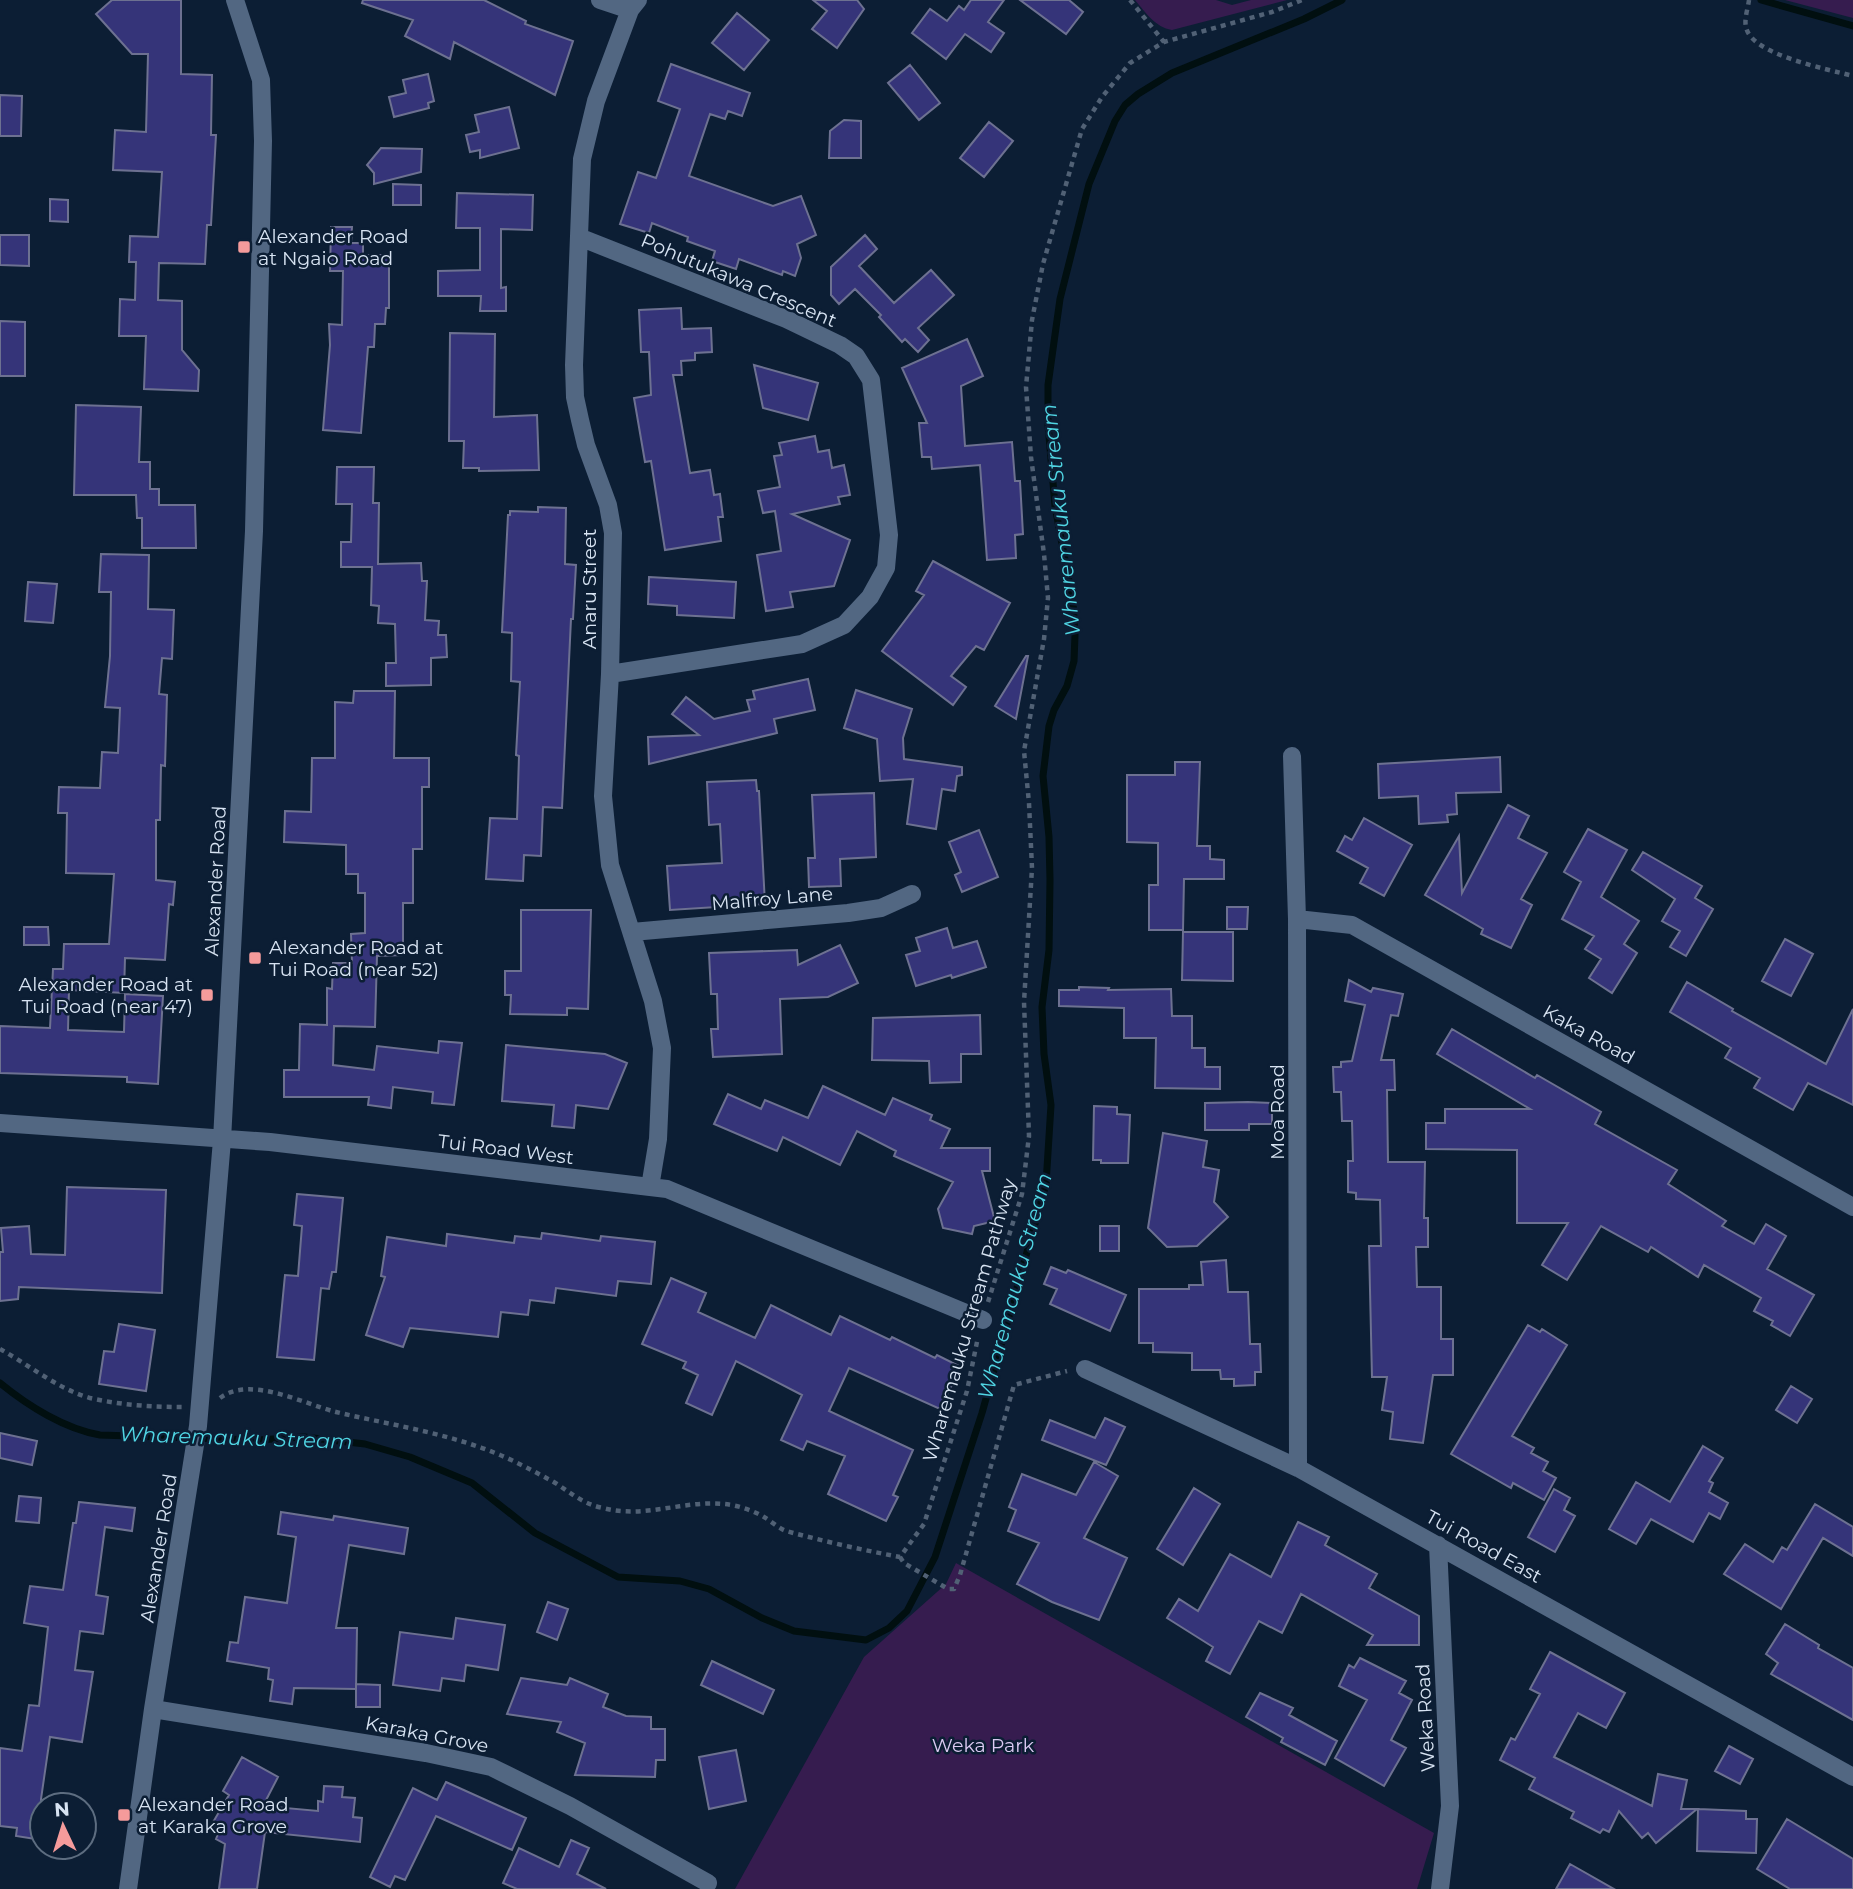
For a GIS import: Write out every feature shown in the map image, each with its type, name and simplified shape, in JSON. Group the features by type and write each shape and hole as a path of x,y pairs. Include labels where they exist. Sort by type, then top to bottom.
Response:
{"street":[{"name":"Alexander Road","path":"128,1889 153,1709 198,1426 222,1140 254,531 263,141 261,80 235,0"},
{"path":"600,0 634,5"},
{"name":"Anaru Street","path":"634,5 596,101 582,159 575,317 575,397 586,445 608,505 613,533 610,674 603,796 610,865 653,1001 662,1048 658,1139 650,1187"},
{"name":"Pohutukawa Crescent","path":"579,237 786,319 840,345 856,356 871,380 889,535 886,568 870,597 844,625 802,643 610,674"},
{"name":"Moa Road","path":"1292,756 1297,919 1298,1468"},
{"name":"Malfroy Lane","path":"632,932 848,913 881,908 912,894"},
{"name":"Kaka Road","path":"1297,919 1352,925 1853,1207"},
{"name":"Tui Road West","path":"0,1123 270,1142 667,1189 983,1320"},
{"name":"Tui Road East","path":"1085,1369 1298,1468 1853,1777"},
{"name":"Weka Road","path":"1438,1545 1450,1806 1440,1889"},
{"name":"Karaka Grove","path":"153,1709 426,1753 491,1767 570,1806 708,1883"}],"path":[{"path":"1130,0 1164,42"},
{"name":"Wharemauku Stream Pathway","path":"900,1557 924,1524 967,1391 983,1320 1022,1194 1030,1136 1024,1002 1031,868 1024,751 1044,639 1048,598 1031,457 1026,387 1032,320 1043,264 1082,129 1102,97 1130,63 1164,42 1272,12 1302,0"},
{"path":"1749,0 1745,25 1748,34 1756,43 1780,55 1853,76"},
{"path":"0,1349 88,1397 129,1404 200,1407 213,1403 226,1393 257,1389 319,1408 467,1441 554,1482 579,1500 602,1508 627,1513 723,1504 739,1507 762,1516 783,1530 900,1557 904,1563 948,1589 954,1589 960,1575 1014,1385 1057,1372 1085,1369"}],"green space":[{"path":"1135,0 1216,0 1232,5 1251,0 1287,0 1172,30 1156,23"},
{"path":"1785,0 1853,0 1853,18"},
{"name":"Weka Park","path":"956,1563 1434,1833 1417,1889 735,1889 864,1657 946,1584"}],"building":[{"path":"112,0 181,0 181,74 212,75 211,135 216,135 211,225 207,225 205,264 159,263 158,300 182,301 182,350 199,370 198,391 144,389 146,336 119,336 120,299 135,300 136,262 129,262 130,236 158,237 162,172 113,170 115,130 146,132 148,54 132,54 96,14"},
{"path":"363,0 484,0 526,21 525,24 573,41 555,95 454,42 450,59 405,36 413,20 362,3"},
{"path":"813,0 857,0 864,9 837,48 812,29 827,11"},
{"path":"971,0 1004,0 988,22 1004,33 991,52 965,34 946,59 912,33 930,9 947,21 959,6 964,10"},
{"path":"1020,0 1069,0 1083,12 1066,34"},
{"path":"737,13 769,40 744,70 712,43"},
{"path":"671,64 750,93 742,116 728,111 725,119 710,114 689,176 773,206 801,196 816,235 797,244 801,258 795,276 783,271 782,275 739,259 736,269 712,261 715,251 687,241 688,237 652,223 649,233 620,224 638,172 656,178 680,109 658,101"},
{"path":"910,65 940,103 919,120 888,83"},
{"path":"428,74 434,101 428,103 429,108 394,117 389,97 406,93 403,80"},
{"path":"0,95 22,96 21,136 0,136"},
{"path":"509,107 519,148 480,158 480,150 470,152 466,135 479,132 475,115"},
{"path":"844,120 861,121 861,158 829,158 830,131"},
{"path":"989,122 1013,141 984,177 960,158"},
{"path":"381,148 422,149 421,172 374,184 374,173 367,165"},
{"path":"393,184 421,185 421,205 393,205"},
{"path":"457,193 533,195 532,230 501,229 501,288 506,287 506,311 480,311 481,296 438,296 438,271 480,270 480,228 456,228"},
{"path":"50,199 68,200 68,222 50,221"},
{"path":"331,227 352,227 351,243 363,243 363,255 389,255 389,308 386,308 385,324 375,324 374,347 368,347 361,433 323,430 330,345 329,324 342,325 343,271 330,271"},
{"path":"0,235 29,235 29,266 0,265"},
{"path":"865,235 877,249 859,266 894,303 931,270 954,295 918,328 929,340 918,352 905,339 902,342 879,317 881,315 855,289 839,304 831,295 831,267"},
{"path":"681,308 682,329 711,328 712,352 695,353 695,360 681,361 682,375 673,375 690,473 710,470 714,495 720,494 723,517 718,517 721,541 665,550 651,461 645,462 634,398 651,395 649,352 641,352 639,310"},
{"path":"0,321 25,322 25,376 0,376"},
{"path":"450,333 495,334 494,417 537,415 539,470 479,471 479,468 463,468 464,441 449,441"},
{"path":"967,339 983,376 961,386 965,446 1012,442 1015,481 1020,481 1023,534 1015,535 1016,558 987,560 980,465 932,469 931,457 922,457 919,423 927,423 902,368"},
{"path":"754,365 818,383 808,420 763,408"},
{"path":"76,405 141,407 139,462 150,462 150,489 159,489 159,505 195,505 196,548 142,548 142,518 137,518 136,495 74,495"},
{"path":"815,436 818,452 829,450 832,468 844,465 850,495 838,497 840,504 792,514 850,540 834,586 790,592 793,607 766,611 757,555 781,551 775,511 763,513 758,491 780,487 774,456 782,455 779,443"},
{"path":"337,467 374,467 373,503 379,503 378,564 421,563 422,581 427,581 425,620 439,621 438,635 446,635 447,657 431,658 431,685 386,686 386,663 396,663 395,624 378,623 379,606 371,605 372,567 341,567 341,542 351,542 352,504 336,504"},
{"path":"538,507 566,508 565,564 576,565 562,808 543,807 541,856 524,855 523,881 486,879 490,818 517,819 519,756 516,755 520,682 511,681 512,633 502,632 508,515 510,511 538,512"},
{"path":"101,554 149,555 148,609 174,610 172,659 162,658 159,694 167,695 165,766 161,765 160,820 156,820 156,880 175,882 173,905 169,904 165,960 125,958 124,993 69,990 68,1030 124,1032 125,994 163,996 158,1084 127,1082 127,1077 0,1073 0,1026 50,1028 53,969 63,969 64,944 109,944 114,874 66,873 67,813 58,813 59,787 100,788 102,752 118,753 120,708 105,707 110,656 111,592 99,592"},
{"path":"933,561 1010,603 984,650 976,646 951,676 966,687 953,705 882,651 924,595 916,591"},
{"path":"649,577 736,582 734,618 677,615 677,606 648,604"},
{"path":"28,582 57,584 53,623 25,621"},
{"path":"1028,656 1016,719 995,706"},
{"path":"808,679 815,710 774,719 777,733 649,764 648,737 699,735 672,714 686,697 714,719 750,711 747,700 755,699 753,691"},
{"path":"856,690 912,709 903,738 904,759 962,767 962,775 957,776 955,791 942,789 936,829 907,824 913,779 880,781 877,739 844,728"},
{"path":"354,691 395,691 394,758 429,758 429,787 422,787 422,849 413,849 413,903 403,903 403,955 377,956 375,1027 334,1026 333,1065 374,1070 377,1046 438,1053 439,1041 462,1043 454,1105 432,1103 433,1092 393,1087 391,1108 368,1105 369,1097 284,1097 284,1070 299,1070 300,1024 327,1025 327,988 332,989 333,963 352,963 351,934 365,933 365,893 358,893 358,874 346,874 346,845 284,842 285,811 311,812 312,758 335,758 335,702 353,703"},
{"path":"1500,757 1501,792 1456,793 1457,814 1447,815 1448,822 1419,824 1418,796 1379,798 1378,764"},
{"path":"1175,762 1200,762 1197,846 1210,846 1210,859 1224,860 1224,879 1184,879 1183,930 1149,930 1149,885 1158,885 1158,843 1127,842 1127,775 1175,775"},
{"path":"756,780 759,791 765,904 670,910 667,866 722,863 720,824 709,825 707,782"},
{"path":"874,793 876,857 840,859 841,886 809,887 808,858 815,858 812,795"},
{"path":"1508,805 1529,816 1518,838 1547,853 1521,899 1532,905 1511,948 1481,934 1483,929 1425,895 1459,836 1462,893"},
{"path":"1364,818 1412,845 1384,896 1360,883 1368,868 1337,851 1345,836 1352,840"},
{"path":"1588,829 1627,850 1601,897 1639,921 1624,944 1637,953 1612,993 1589,978 1601,959 1585,949 1594,936 1562,919 1581,882 1564,872"},
{"path":"979,830 998,877 962,892 955,875 961,872 949,842"},
{"path":"1643,852 1702,886 1695,898 1713,909 1686,956 1670,947 1680,931 1662,921 1675,899 1632,870"},
{"path":"1227,907 1248,907 1247,929 1227,929"},
{"path":"521,910 591,910 588,1009 567,1008 567,1015 510,1014 511,995 505,995 505,971 521,971"},
{"path":"24,927 48,927 49,945 24,945"},
{"path":"947,928 953,948 977,941 986,967 916,986 906,955 920,951 916,938"},
{"path":"1183,932 1233,932 1233,981 1182,980"},
{"path":"1785,939 1813,954 1791,996 1762,981"},
{"path":"840,945 858,983 828,997 780,999 782,1054 713,1057 711,1029 718,1029 717,994 711,994 709,953 797,950 798,965"},
{"path":"1349,980 1371,992 1373,988 1403,994 1398,1016 1391,1015 1381,1060 1394,1060 1395,1090 1387,1090 1388,1162 1425,1162 1424,1218 1428,1218 1428,1247 1416,1247 1417,1287 1441,1287 1441,1339 1453,1339 1453,1375 1433,1375 1423,1443 1390,1439 1393,1412 1382,1410 1387,1377 1372,1377 1369,1246 1381,1246 1380,1200 1356,1199 1356,1193 1348,1192 1348,1161 1353,1161 1352,1121 1342,1121 1341,1092 1334,1092 1333,1067 1341,1067 1341,1062 1352,1061 1365,1005 1345,1001"},
{"path":"1687,982 1733,1009 1732,1011 1826,1064 1853,1009 1853,1105 1808,1083 1793,1110 1754,1088 1760,1078 1725,1058 1731,1048 1670,1012"},
{"path":"1079,987 1109,988 1108,990 1171,989 1172,1016 1192,1016 1192,1048 1205,1048 1205,1067 1220,1067 1220,1089 1155,1088 1156,1038 1124,1038 1124,1008 1059,1006 1059,990 1079,990"},
{"path":"980,1015 981,1054 961,1054 961,1082 930,1083 929,1061 872,1060 873,1018"},
{"path":"1452,1029 1535,1078 1537,1075 1601,1112 1595,1124 1677,1170 1668,1184 1726,1221 1722,1226 1754,1244 1766,1224 1786,1236 1767,1269 1814,1295 1790,1336 1771,1325 1773,1321 1754,1311 1761,1298 1704,1265 1698,1277 1651,1247 1648,1252 1601,1226 1567,1280 1542,1265 1568,1223 1517,1223 1517,1150 1426,1149 1426,1123 1445,1123 1445,1109 1530,1109 1437,1054"},
{"path":"506,1045 605,1054 627,1063 608,1109 576,1105 574,1128 552,1126 554,1105 502,1101"},
{"path":"823,1086 885,1115 893,1098 932,1115 930,1120 950,1129 941,1148 990,1148 990,1171 982,1171 995,1221 974,1226 972,1234 943,1228 938,1209 953,1182 894,1156 896,1151 857,1131 840,1165 783,1137 777,1151 714,1124 728,1094 761,1109 765,1100 808,1118"},
{"path":"1205,1103 1272,1103 1272,1124 1249,1124 1249,1130 1205,1130"},
{"path":"1094,1106 1117,1107 1117,1114 1130,1115 1128,1163 1101,1163 1101,1160 1093,1160"},
{"path":"1163,1133 1207,1141 1203,1167 1219,1170 1214,1202 1228,1217 1197,1246 1167,1247 1148,1228"},
{"path":"67,1187 166,1190 162,1293 19,1287 18,1299 0,1301 0,1252 3,1252 1,1228 29,1226 31,1254 65,1255"},
{"path":"297,1194 343,1198 336,1272 332,1272 329,1289 321,1288 314,1360 277,1357 285,1275 298,1276 302,1226 294,1225"},
{"path":"1100,1226 1119,1226 1119,1251 1100,1251"},
{"path":"542,1233 600,1241 601,1236 655,1242 651,1284 618,1281 616,1296 556,1288 554,1303 530,1300 528,1315 501,1312 498,1337 410,1328 403,1347 366,1335 385,1277 381,1276 387,1237 446,1246 447,1234 514,1243 515,1236 541,1239"},
{"path":"1226,1260 1228,1292 1248,1292 1250,1344 1260,1344 1261,1372 1255,1372 1255,1385 1234,1386 1234,1379 1221,1379 1220,1370 1192,1370 1192,1353 1153,1352 1153,1343 1139,1343 1139,1289 1189,1289 1189,1285 1203,1285 1201,1262"},
{"path":"1051,1267 1066,1273 1068,1270 1126,1295 1110,1331 1050,1304 1057,1289 1044,1284"},
{"path":"671,1278 706,1293 698,1312 755,1338 771,1305 831,1335 840,1316 890,1340 892,1337 935,1358 937,1355 961,1367 940,1409 849,1368 829,1411 913,1450 893,1495 898,1497 886,1521 828,1494 845,1456 807,1441 803,1450 781,1440 802,1395 736,1361 712,1415 686,1403 698,1375 683,1368 686,1362 642,1344"},
{"path":"119,1324 155,1330 146,1391 99,1384 104,1351 114,1352"},
{"path":"1528,1325 1540,1332 1542,1329 1567,1345 1512,1436 1534,1448 1531,1453 1548,1462 1543,1471 1556,1478 1544,1500 1513,1483 1511,1488 1451,1454"},
{"path":"1791,1386 1812,1399 1797,1423 1776,1410"},
{"path":"1105,1418 1125,1427 1106,1465 1042,1440 1050,1420 1095,1438"},
{"path":"0,1433 37,1441 32,1465 0,1458"},
{"path":"1703,1446 1723,1458 1709,1481 1713,1483 1709,1492 1728,1503 1720,1519 1709,1513 1693,1542 1651,1519 1636,1544 1609,1529 1636,1482 1670,1502"},
{"path":"1094,1462 1118,1476 1084,1538 1127,1558 1099,1620 1052,1602 1017,1584 1039,1543 1008,1531 1016,1510 1009,1507 1022,1474 1076,1495"},
{"path":"1194,1488 1220,1504 1183,1565 1157,1549"},
{"path":"1554,1489 1570,1498 1564,1510 1575,1516 1555,1552 1528,1537"},
{"path":"19,1496 41,1498 39,1523 16,1521"},
{"path":"79,1502 135,1508 132,1531 105,1527 96,1595 108,1597 103,1634 80,1631 75,1670 93,1672 82,1742 50,1737 42,1791 28,1791 28,1838 16,1836 17,1828 0,1826 0,1748 22,1751 29,1705 39,1706 48,1627 24,1623 30,1586 63,1590 73,1523 76,1523"},
{"path":"1815,1504 1853,1527 1853,1556 1823,1538 1781,1609 1724,1574 1745,1544 1773,1562 1782,1547 1787,1550"},
{"path":"281,1512 333,1520 334,1516 408,1528 404,1554 349,1545 336,1628 357,1628 356,1689 294,1688 292,1704 270,1701 273,1680 268,1679 269,1668 227,1661 230,1642 238,1643 245,1597 287,1603 296,1537 278,1534"},
{"path":"1298,1522 1329,1537 1325,1545 1377,1574 1369,1588 1419,1616 1419,1645 1367,1645 1373,1635 1301,1594 1282,1633 1259,1621 1230,1674 1206,1661 1213,1647 1167,1618 1179,1599 1198,1611 1230,1554 1271,1577"},
{"path":"548,1602 568,1609 557,1640 537,1632"},
{"path":"456,1618 505,1625 498,1670 466,1665 464,1681 442,1678 440,1691 393,1685 400,1632 453,1639"},
{"path":"1785,1624 1819,1645 1818,1648 1853,1668 1853,1720 1771,1674 1778,1663 1766,1654"},
{"path":"1550,1652 1625,1693 1606,1728 1578,1713 1554,1757 1652,1806 1658,1774 1687,1780 1681,1809 1697,1809 1656,1843 1648,1833 1642,1838 1619,1811 1609,1832 1603,1829 1600,1833 1571,1818 1574,1812 1529,1789 1535,1778 1500,1760 1511,1738 1515,1740 1540,1694 1530,1689"},
{"path":"1360,1658 1406,1681 1399,1693 1412,1700 1391,1740 1406,1748 1384,1786 1335,1758 1367,1700 1339,1686 1349,1665 1354,1668"},
{"path":"712,1661 774,1690 763,1714 701,1685"},
{"path":"521,1678 567,1685 570,1678 608,1694 603,1707 626,1716 651,1717 651,1729 665,1729 665,1760 656,1760 655,1777 575,1775 585,1743 557,1732 561,1722 507,1714"},
{"path":"356,1684 380,1685 380,1707 356,1707"},
{"path":"1260,1693 1293,1708 1289,1715 1337,1741 1325,1765 1281,1742 1283,1738 1246,1717"},
{"path":"1729,1746 1753,1759 1740,1784 1715,1771"},
{"path":"736,1750 746,1801 709,1809 699,1757"},
{"path":"242,1757 278,1777 263,1806 318,1811 318,1801 323,1802 324,1786 343,1787 342,1797 355,1798 353,1817 362,1818 360,1842 265,1832 257,1889 219,1889 225,1844 216,1839 218,1834 209,1829 229,1795 223,1791"},
{"path":"446,1782 526,1818 512,1850 436,1816 405,1880 395,1876 390,1887 370,1877 413,1788 437,1800"},
{"path":"1698,1809 1746,1811 1746,1819 1757,1819 1756,1853 1697,1851"},
{"path":"1787,1819 1853,1859 1853,1889 1790,1889 1757,1869"},
{"path":"571,1840 589,1848 577,1874 606,1889 517,1889 503,1883 519,1848 559,1867"},
{"path":"1570,1864 1614,1889 1556,1889"}],"waterway":[{"name":"Wharemauku Stream","path":"0,1383 47,1415 74,1428 100,1435 258,1440 304,1437 365,1444 410,1457 472,1483 535,1533 618,1577 680,1581 709,1589 762,1618 794,1631 866,1640 889,1628 907,1611 935,1557 982,1413 1046,1184 1051,1105 1044,1054 1042,1007 1049,950 1050,880 1043,776 1049,726 1067,686 1074,661 1075,635 1073,603 1055,506 1048,424 1048,385 1060,299 1089,184 1115,121 1125,105 1138,94 1172,73 1304,19 1342,0"},
{"name":"Wharemauku Stream","path":"1761,0 1853,26"}],"place":[{"name":"Alexander Road at Ngaio Road","path":"244,247"},
{"name":"Alexander Road at Tui Road (near 52)","path":"255,958"},
{"name":"Alexander Road at Tui Road (near 47)","path":"207,995"},
{"name":"Alexander Road at Karaka Grove","path":"124,1815"}]}
